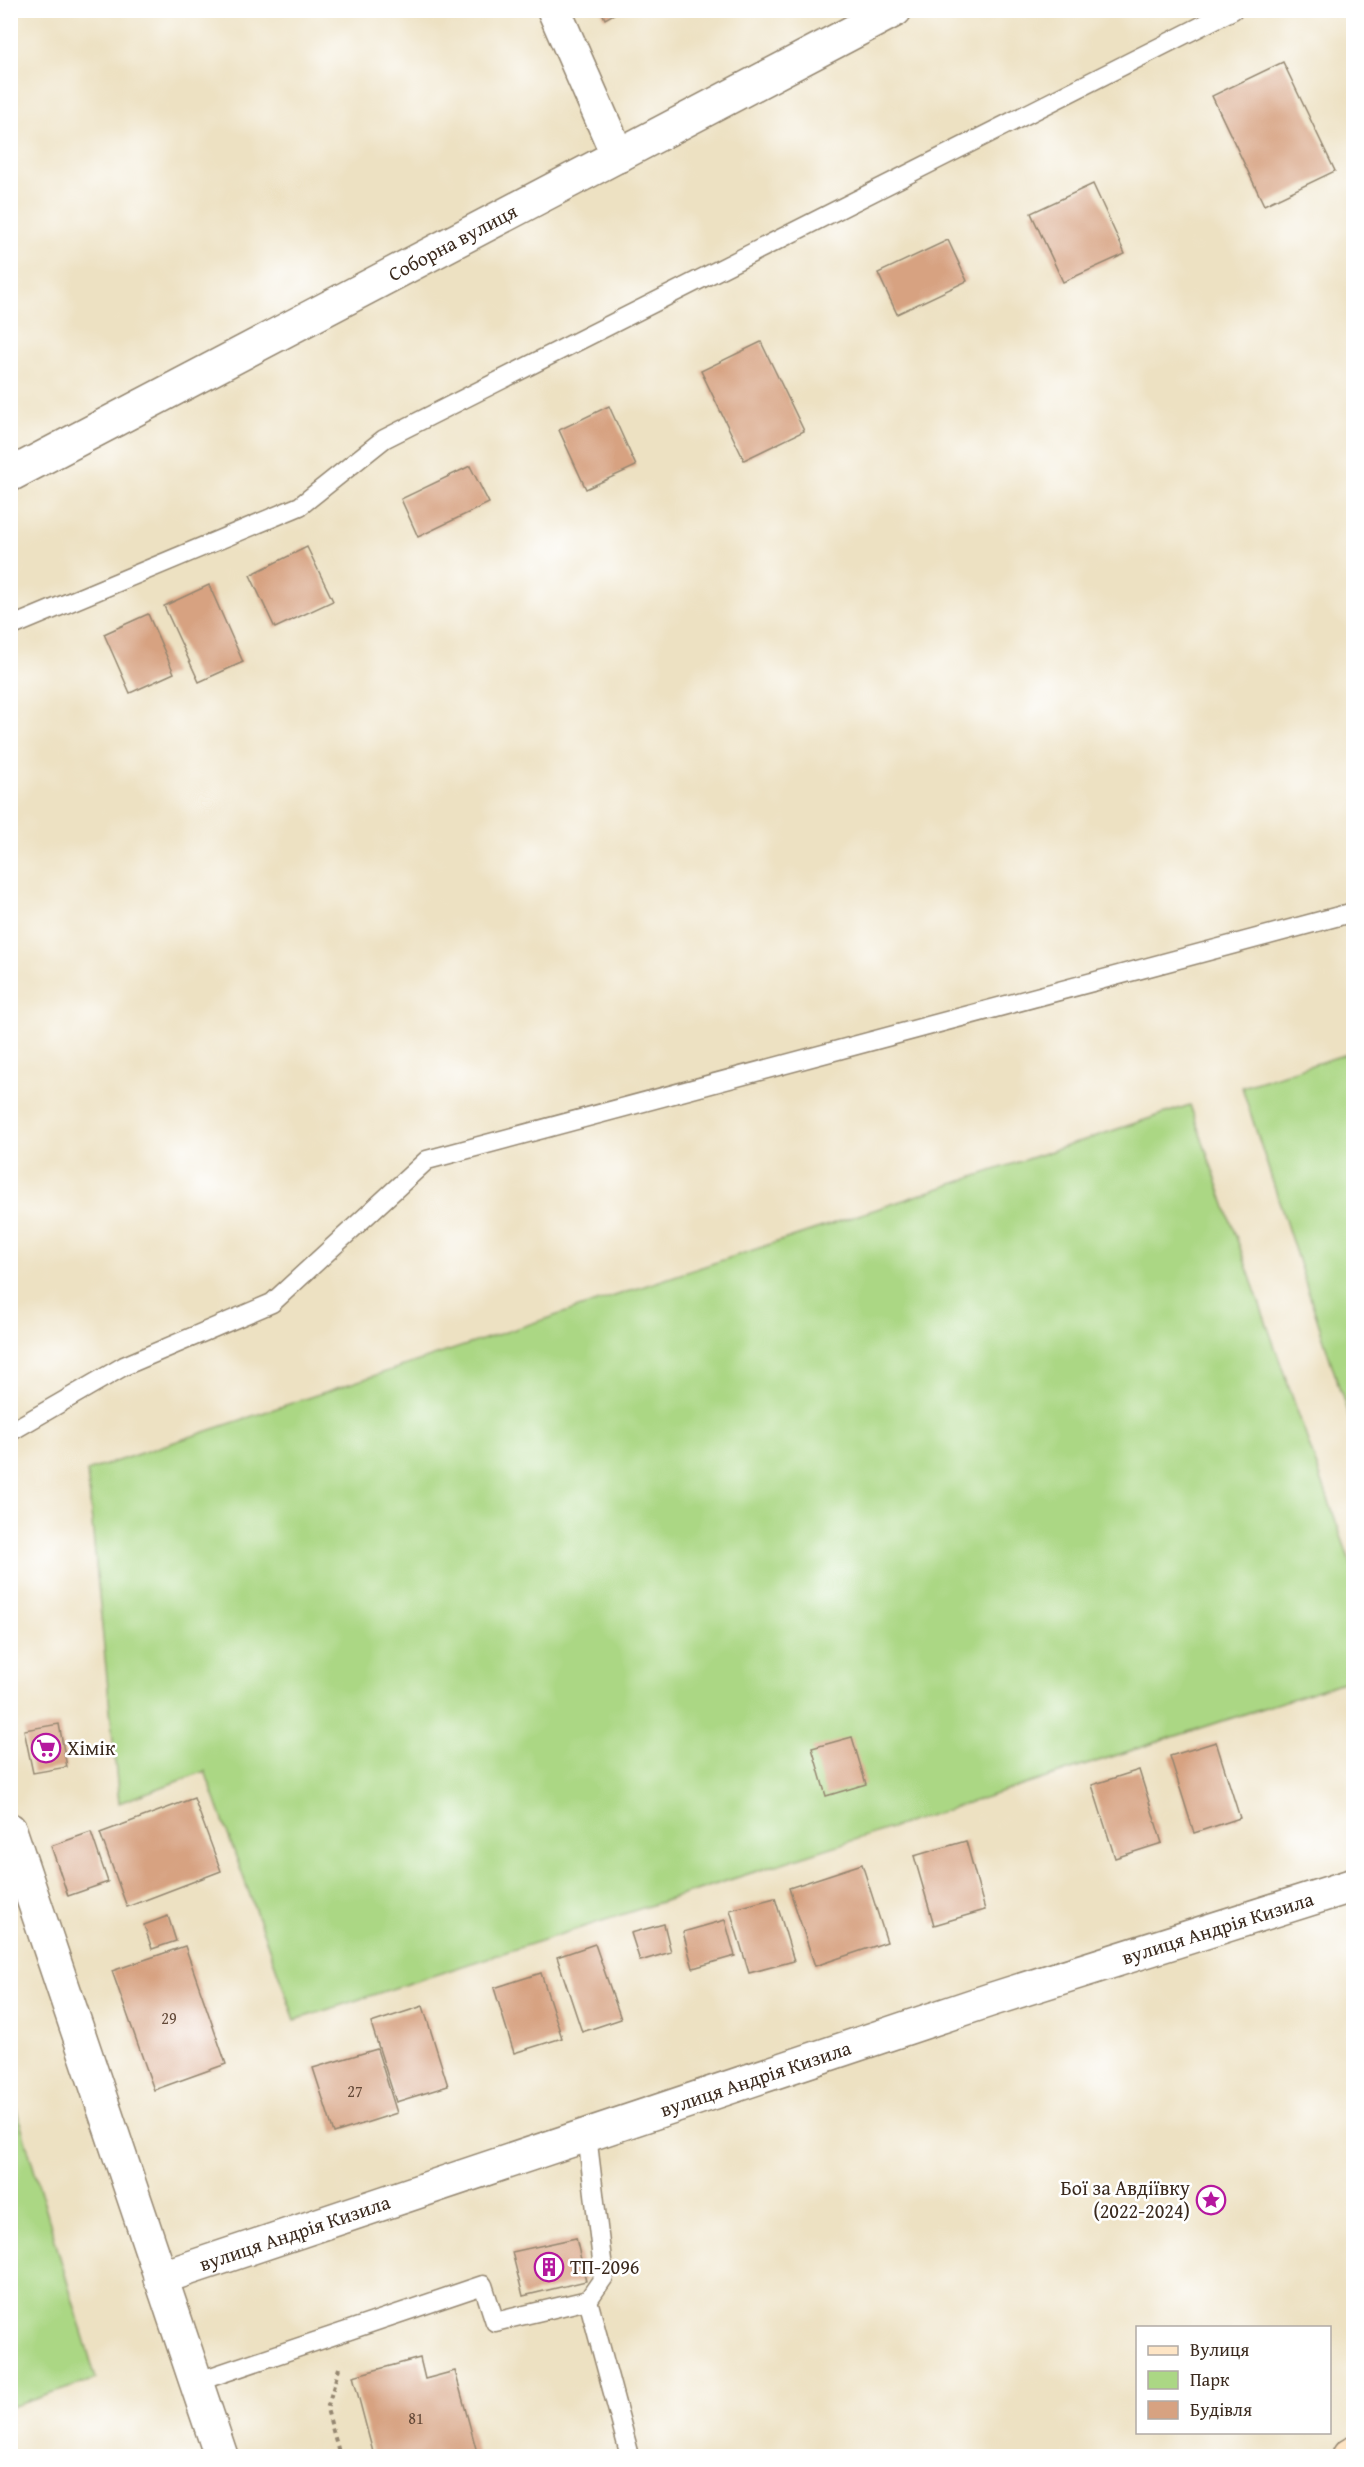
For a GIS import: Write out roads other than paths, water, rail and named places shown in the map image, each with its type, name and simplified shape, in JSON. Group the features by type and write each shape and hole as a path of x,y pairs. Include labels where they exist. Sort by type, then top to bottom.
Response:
{"main road":[{"path":"1349,2457 1353,2453"}],"street":[{"path":"554,10 618,156"},
{"name":"Соборна вулиця","path":"10,475 895,10"},
{"path":"10,1830 221,2457"},
{"name":"вулиця Андрія Кизила","path":"160,2278 993,1999 1353,1885"}],"lane":[{"path":"10,627 300,506 384,439 1233,10"},
{"path":"10,1432 124,1366 272,1303 427,1160 1353,912"},
{"path":"196,2382 483,2285 495,2322 588,2300 604,2277 587,2135"},
{"path":"588,2300 630,2457"}],"place":[{"name":"Хімік","path":"46,1748"},
{"name":"Бої за Авдіївку (2022-2024)","path":"1211,2200"},
{"name":"ТП-2096","path":"549,2267"}]}
